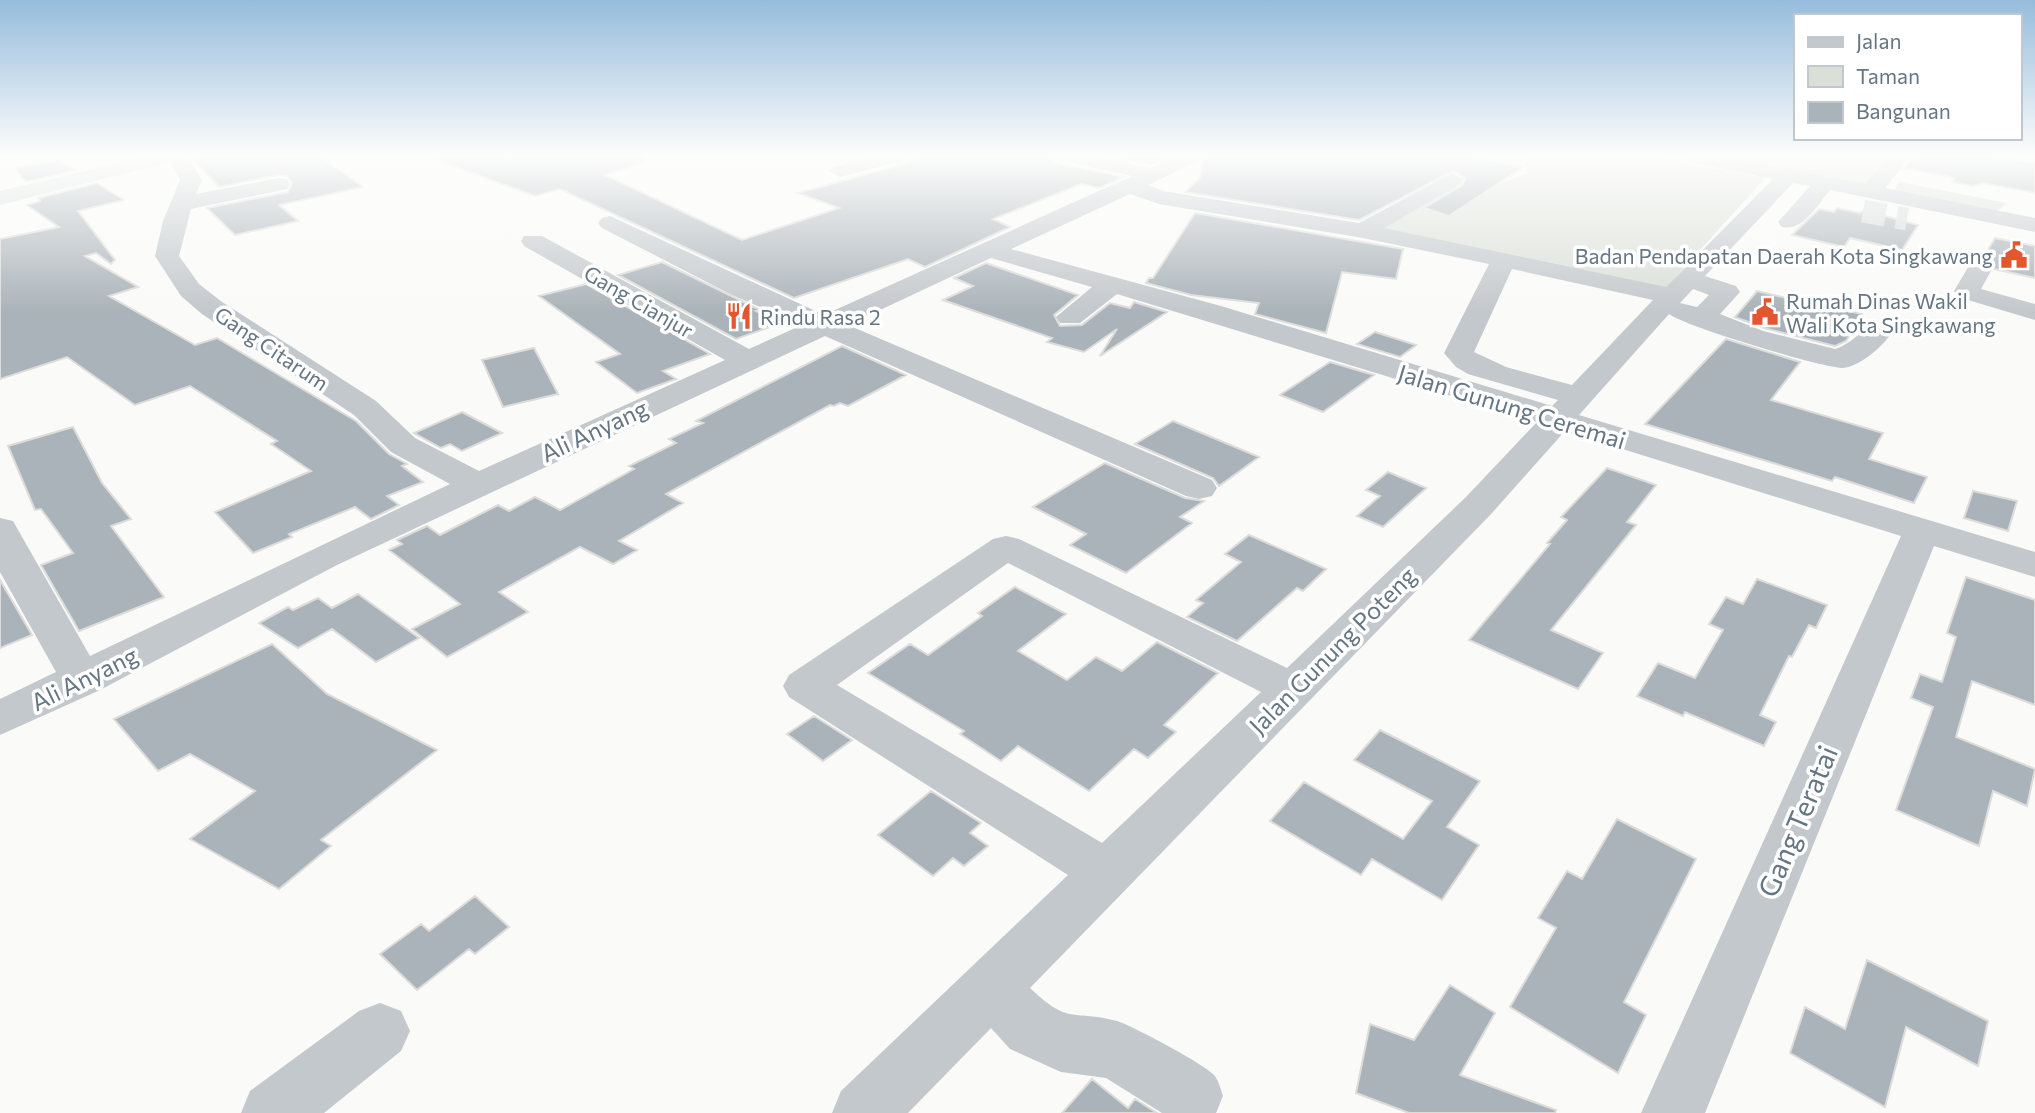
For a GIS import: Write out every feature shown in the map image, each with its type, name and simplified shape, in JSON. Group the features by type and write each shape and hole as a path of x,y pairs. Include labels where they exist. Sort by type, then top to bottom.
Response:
{"street":[{"name":"Gang Citarum","path":"181,208 167,256 190,290 212,308 365,408 382,430 408,451 479,484"},
{"name":"Ali Anyang","path":"0,719 323,557 746,360 1082,208"},
{"path":"1227,208 1363,230 1504,260 1630,298 1727,292 1702,317"},
{"path":"1363,230 1401,208"},
{"name":"Jalan Gunung Poteng","path":"864,1113 1479,506 1567,408 1757,208"},
{"path":"1790,222 1802,208"},
{"path":"1938,208 1988,208"},
{"path":"2003,208 2035,225"},
{"path":"1907,219 1946,224 1960,210"},
{"path":"610,223 741,289 1199,488"},
{"name":"Gang Cianjur","path":"533,241 746,360"},
{"name":"Jalan Gunung Ceremai","path":"988,250 1567,408 1923,531 2035,565"},
{"path":"1504,260 1459,353 1462,359 1567,408"},
{"path":"1979,270 1967,291 1992,302 2035,312"},
{"path":"1070,317 1113,284"},
{"path":"1674,294 1702,317 1753,337 1835,358 1844,359 1876,335"},
{"path":"1592,344 1609,326 1637,333"},
{"path":"0,529 18,569 82,680"},
{"name":"Gang Teratai","path":"1673,1113 1923,531"},
{"path":"1107,873 805,686 1006,547 1293,689"},
{"path":"990,988 1031,1028 1061,1043 1116,1051 1192,1096"},
{"path":"273,1113 380,1031"}],"green space":[{"path":"1413,208 1738,208 1664,290 1380,229"},
{"path":"1965,208 2001,208 1995,214"}],"building":[{"path":"31,208 91,208 78,211 115,260 111,264 96,253 85,256 138,287 109,296 195,345 217,338 356,421 389,454 407,464 402,466 423,482 387,496 399,505 371,519 355,507 289,534 292,537 253,553 215,512 311,471 271,444 277,441 190,386 135,405 67,357 0,379 0,239 59,227"},
{"path":"207,208 282,208 298,221 235,235"},
{"path":"601,208 674,208 742,240 839,208 1021,208 993,219 1010,227 925,267 908,259 794,298"},
{"path":"1284,208 1382,208 1359,220"},
{"path":"1424,208 1461,208 1449,216"},
{"path":"1837,208 1860,213 1864,210 1918,225 1902,250 1850,238 1844,247 1792,235 1819,209 1834,212"},
{"path":"1195,213 1403,249 1396,279 1342,272 1326,333 1255,314 1259,303 1191,295 1146,283 1149,278 1153,278"},
{"path":"1995,238 2035,246 2035,278 1994,269 1990,262 1982,259"},
{"path":"662,262 781,323 736,339 618,275"},
{"path":"986,263 1078,295 1054,315 1060,326 1082,325 1110,303 1130,308 1134,302 1167,312 1100,356 1117,329 1084,352 1047,342 1052,338 943,300 973,286 954,278"},
{"path":"586,284 710,354 663,371 676,379 637,393 596,362 620,354 539,296"},
{"path":"1757,291 1862,314 1846,341 1835,346 1764,328 1735,317"},
{"path":"1375,332 1416,345 1400,357 1357,344"},
{"path":"1726,339 1800,362 1771,400 1883,433 1869,459 1927,477 1914,503 1835,477 1832,481 1645,424"},
{"path":"842,346 906,375 848,406 840,403 830,405 666,494 683,503 619,541 637,550 613,564 580,547 499,592 528,612 447,657 412,629 460,604 389,550 402,544 397,540 427,526 440,535 498,505 509,511 535,497 560,510 634,469 629,466 676,443 669,439 703,423 696,421"},
{"path":"534,348 558,394 503,407 482,360"},
{"path":"1330,362 1374,375 1323,412 1280,395"},
{"path":"462,412 502,433 462,451 450,444 441,448 414,433"},
{"path":"1173,421 1259,457 1219,486 1213,478 1135,444"},
{"path":"73,427 102,483 131,519 111,526 164,597 79,631 41,565 73,553 41,509 35,510 8,446"},
{"path":"1105,463 1185,498 1204,501 1180,517 1192,523 1126,573 1070,545 1086,534 1033,507"},
{"path":"1607,468 1656,485 1627,522 1636,525 1551,630 1603,653 1578,689 1469,640 1550,544 1547,543 1567,520 1561,517"},
{"path":"1388,472 1426,488 1383,527 1357,516 1380,496 1366,490"},
{"path":"1973,491 2017,501 2008,531 1964,518"},
{"path":"1249,535 1326,569 1303,591 1297,588 1237,641 1187,617 1203,603 1196,600 1241,562 1225,554"},
{"path":"1966,577 2035,600 2035,705 1972,681 1956,737 2035,769 2027,806 1993,791 1979,846 1896,810 1933,707 1911,698 1920,674 1942,682 1956,637 1947,633"},
{"path":"1757,579 1827,605 1816,628 1809,625 1792,657 1789,656 1760,715 1776,722 1764,746 1685,712 1683,716 1637,696 1658,663 1695,678 1723,630 1709,624 1726,597 1743,604"},
{"path":"0,580 32,635 0,648"},
{"path":"1015,587 1066,614 1018,651 1067,680 1096,657 1122,671 1157,642 1218,673 1164,725 1176,732 1148,758 1134,749 1089,791 1018,746 1001,761 960,734 964,731 868,673 910,644 928,655 982,616 978,613"},
{"path":"358,594 419,638 376,662 332,629 298,648 259,623 288,607 293,610 318,598 332,608"},
{"path":"272,644 327,694 437,750 321,840 331,846 279,889 190,839 255,791 190,754 158,771 114,719"},
{"path":"814,716 852,740 823,761 787,734"},
{"path":"1380,730 1480,781 1447,827 1479,845 1442,900 1372,859 1361,875 1270,821 1304,782 1403,839 1432,801 1354,760"},
{"path":"931,791 981,823 970,833 988,846 964,866 953,858 933,876 878,835"},
{"path":"1617,819 1696,859 1624,1002 1646,1015 1618,1073 1510,1007 1556,928 1538,918 1567,871 1582,879"},
{"path":"475,896 509,927 475,954 469,949 417,990 380,954 421,924 429,931"},
{"path":"1867,960 1988,1021 1978,1066 1906,1027 1885,1107 1790,1053 1805,1007 1845,1029"},
{"path":"1450,985 1495,1013 1460,1075 1556,1110 1555,1113 1409,1113 1356,1093 1370,1024 1414,1040"},
{"path":"1092,1079 1128,1108 1135,1099 1157,1113 1062,1113"}],"tunnel":[{"path":"1863,211 1907,219"}],"place":[{"name":"Badan Pendapatan Daerah Kota Singkawang","path":"2014,255"},
{"name":"Rumah Dinas Wakil Wali Kota Singkawang","path":"1765,312"},
{"name":"Rindu Rasa 2","path":"739,316"}]}
